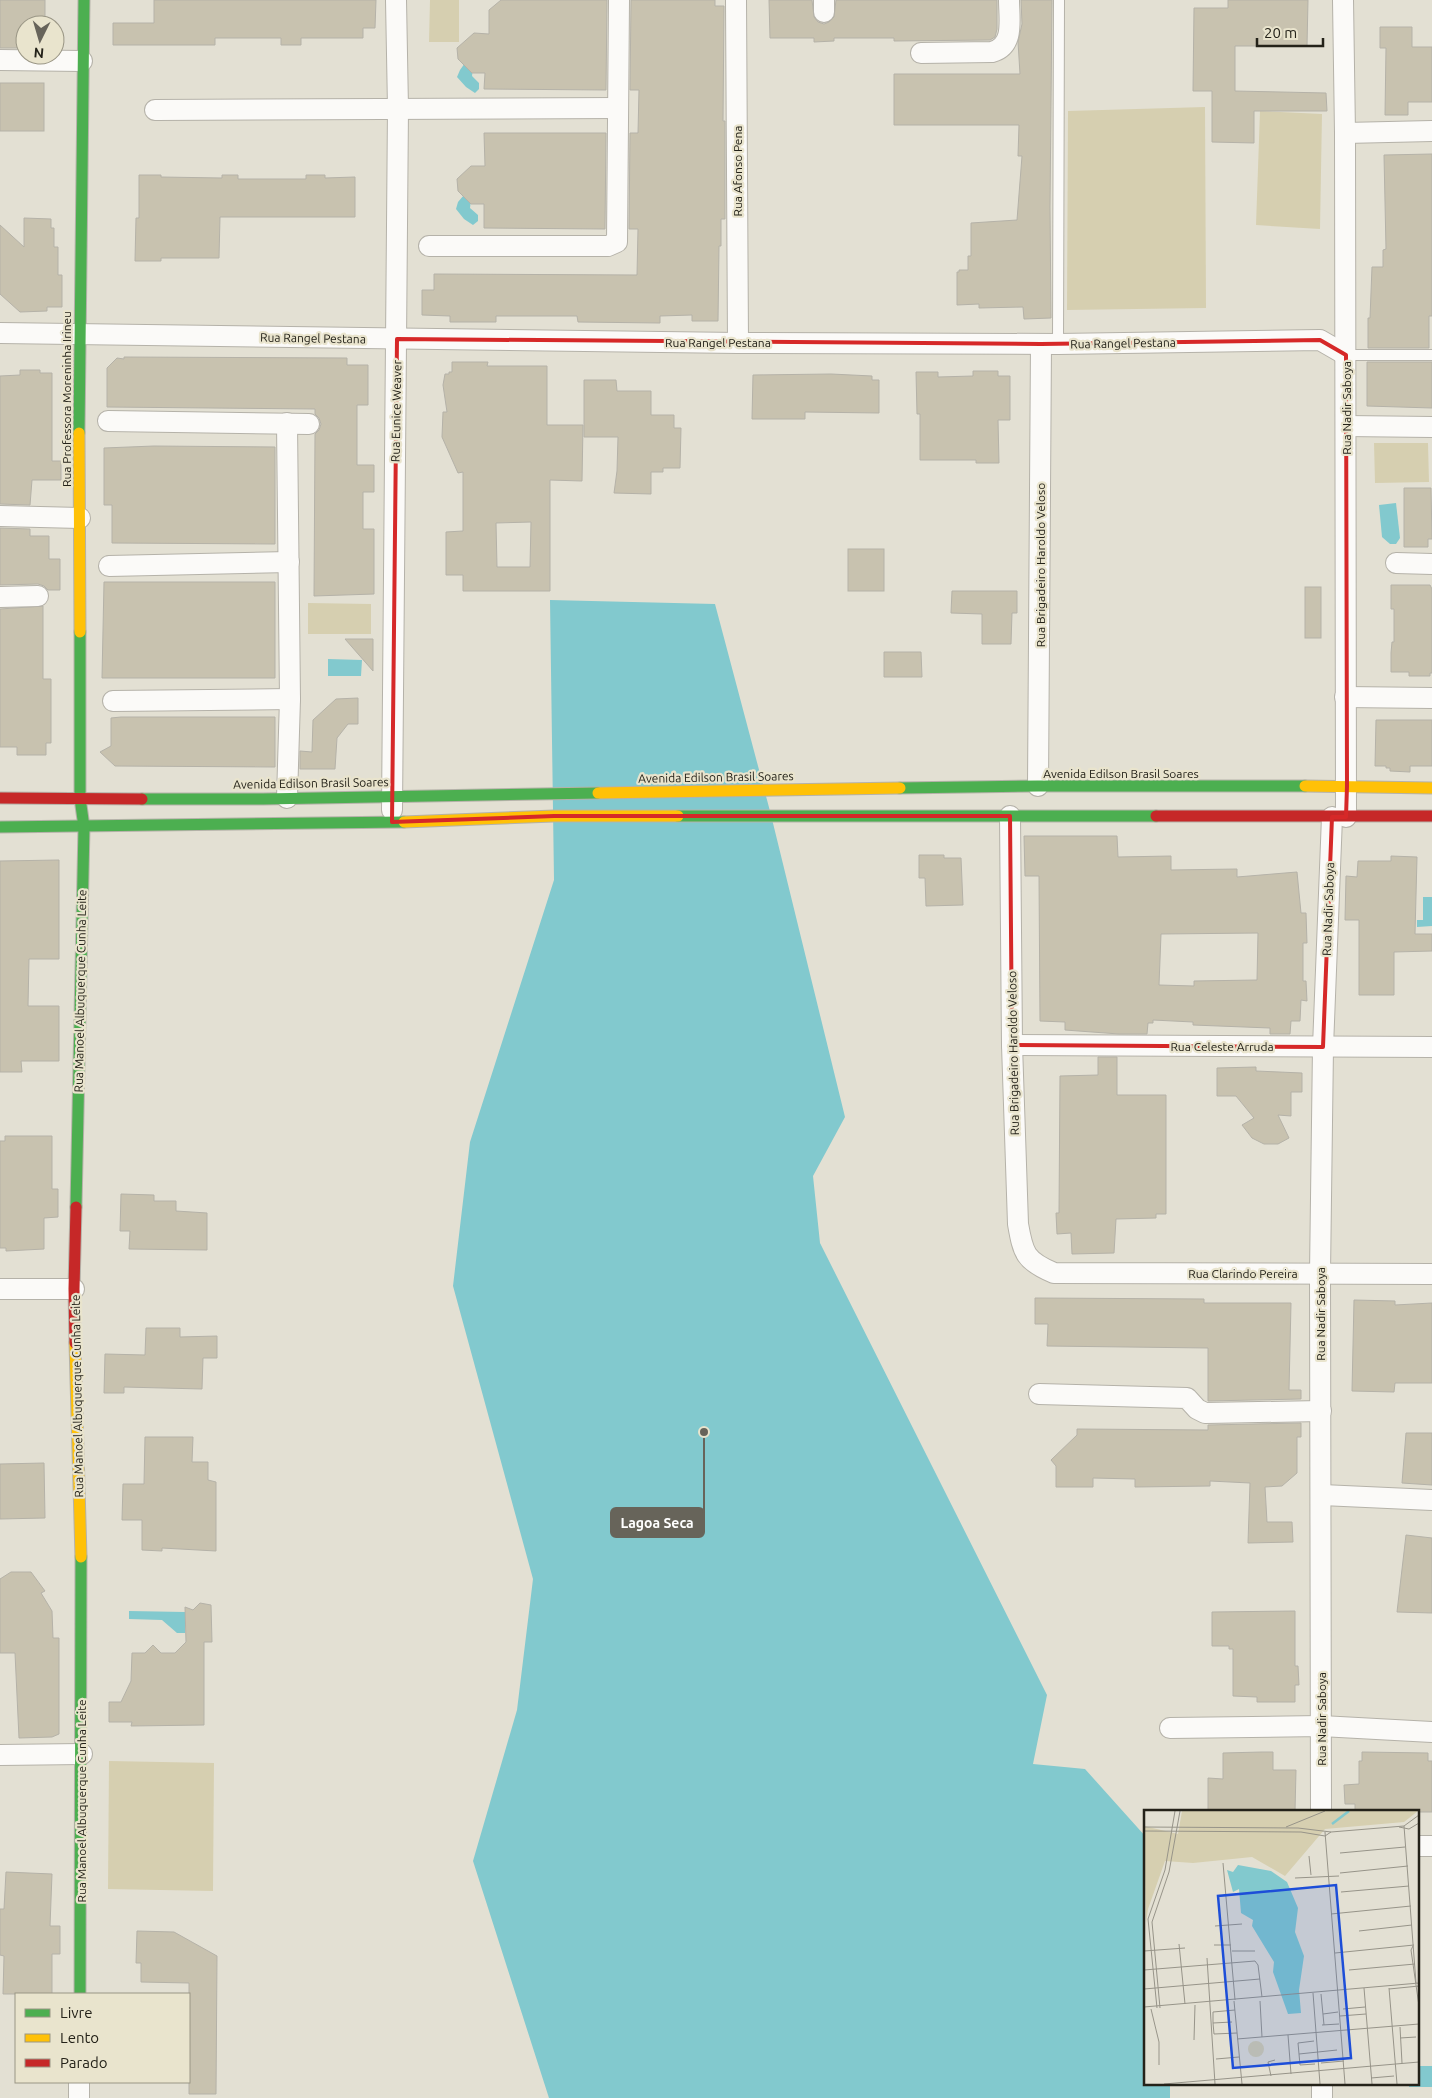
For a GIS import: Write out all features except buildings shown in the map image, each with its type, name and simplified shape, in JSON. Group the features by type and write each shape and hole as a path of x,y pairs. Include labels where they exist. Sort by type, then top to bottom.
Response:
{"main road":[{"name":"Rua Professora Moreninha Irineu","path":"80,798 79,333 84,0"},
{"name":"Avenida Edilson Brasil Soares","path":"0,827 84,827 263,811 287,798 1038,786 1347,786 1432,788"},
{"name":"Avenida Edilson Brasil Soares","path":"0,798 80,798 392,822 554,816 1432,816"},
{"name":"Rua Manoel Albuquerque Cunha Leite","path":"80,798 84,827 74,1288 81,1558 80,1993"}],"street":[{"name":"Rua Eunice Weaver","path":"392,822 397,339 398,108 396,0"},
{"path":"429,246 608,246 617,242 619,0"},
{"name":"Rua Afonso Pena","path":"736,0 738,343"},
{"path":"921,53 992,52 1001,50 1006,44 1008,37 1009,0"},
{"name":"Rua Nadir Saboya","path":"1321,1810 1322,1495 1320,1274 1323,1047 1339,817 1347,786 1345,697 1346,355 1343,0"},
{"path":"0,60 82,61"},
{"path":"155,110 617,108"},
{"path":"1345,133 1432,131"},
{"name":"Rua Rangel Pestana","path":"0,333 738,343 1050,344 1320,340 1346,355"},
{"name":"Rua Brigadeiro Haroldo Veloso","path":"1038,786 1050,344"},
{"path":"108,421 309,424"},
{"path":"287,424 290,700 287,798"},
{"path":"1346,426 1432,427"},
{"path":"0,516 80,518"},
{"path":"109,566 289,562"},
{"path":"1396,563 1432,564"},
{"path":"0,597 38,596"},
{"path":"1345,697 1432,698"},
{"path":"113,701 290,700"},
{"name":"Rua Brigadeiro Haroldo Veloso","path":"1010,816 1012,1045 1018,1224 1021,1243 1028,1259 1054,1273"},
{"name":"Rua Celeste Arruda","path":"1012,1045 1432,1047"},
{"name":"Rua Clarindo Pereira","path":"1054,1273 1432,1274"},
{"path":"0,1289 74,1288"},
{"path":"1039,1394 1187,1398 1193,1402 1197,1409 1205,1413 1321,1411"},
{"path":"1322,1495 1432,1500"},
{"path":"1170,1728 1321,1726 1432,1732"},
{"path":"0,1755 82,1754"},
{"path":"79,2098 80,2083"}],"lane":[{"path":"1050,344 1059,0"},
{"name":"Rua Rangel Pestana","path":"1346,355 1432,355"}],"highlighted area":[{"path":"397,339 1041,344 1320,340 1346,355 1346,817 1332,817 1323,1047 1012,1045 1010,816 554,816 392,822"}],"shaded area":[{"path":"430,0 459,0 459,42 429,42"},
{"path":"1205,107 1206,308 1067,310 1068,111"},
{"path":"1260,111 1322,114 1320,229 1256,225"},
{"path":"1374,443 1428,443 1429,482 1375,483"},
{"path":"308,603 371,604 371,634 308,634"},
{"path":"109,1761 214,1763 213,1891 108,1889"}],"water":[{"path":"465,63 473,68 472,76 479,83 479,89 475,93 457,77"},
{"path":"464,195 471,200 470,208 478,215 478,221 473,225 464,219 456,209 458,202"},
{"path":"1396,503 1400,538 1396,544 1390,544 1382,537 1379,505"},
{"path":"550,600 715,604 771,815 845,1117 813,1176 820,1243 1047,1695 1033,1764 1085,1769 1144,1835 1144,2086 1170,2086 1170,2098 549,2098 473,1861 517,1710 533,1579 453,1286 470,1142 554,880"},
{"path":"328,659 362,660 361,676 328,676"},
{"path":"1423,897 1432,897 1432,926 1417,927 1417,920 1423,920"},
{"path":"129,1611 185,1612 185,1633 177,1633 162,1620 129,1619"},
{"path":"1420,2066 1432,2066 1432,2087 1409,2087 1420,2086"}],"traffic: fast":[{"path":"79,433 84,0"},
{"path":"76,1207 84,827 80,798 80,632"},
{"path":"900,788 1305,786"},
{"path":"142,799 263,799 598,793"},
{"path":"678,816 1156,816"},
{"path":"0,827 404,822"},
{"path":"80,1993 81,1557"}],"traffic: slow":[{"path":"79,433 80,632"},
{"path":"1305,786 1432,788"},
{"path":"598,793 900,788"},
{"path":"404,822 554,816 678,816"},
{"path":"75,1343 81,1557"}],"traffic: jam":[{"path":"0,798 142,799"},
{"path":"1156,816 1432,816"},
{"path":"75,1343 76,1207"}],"place":[{"name":"Lagoa Seca","path":"704,1432"}]}
